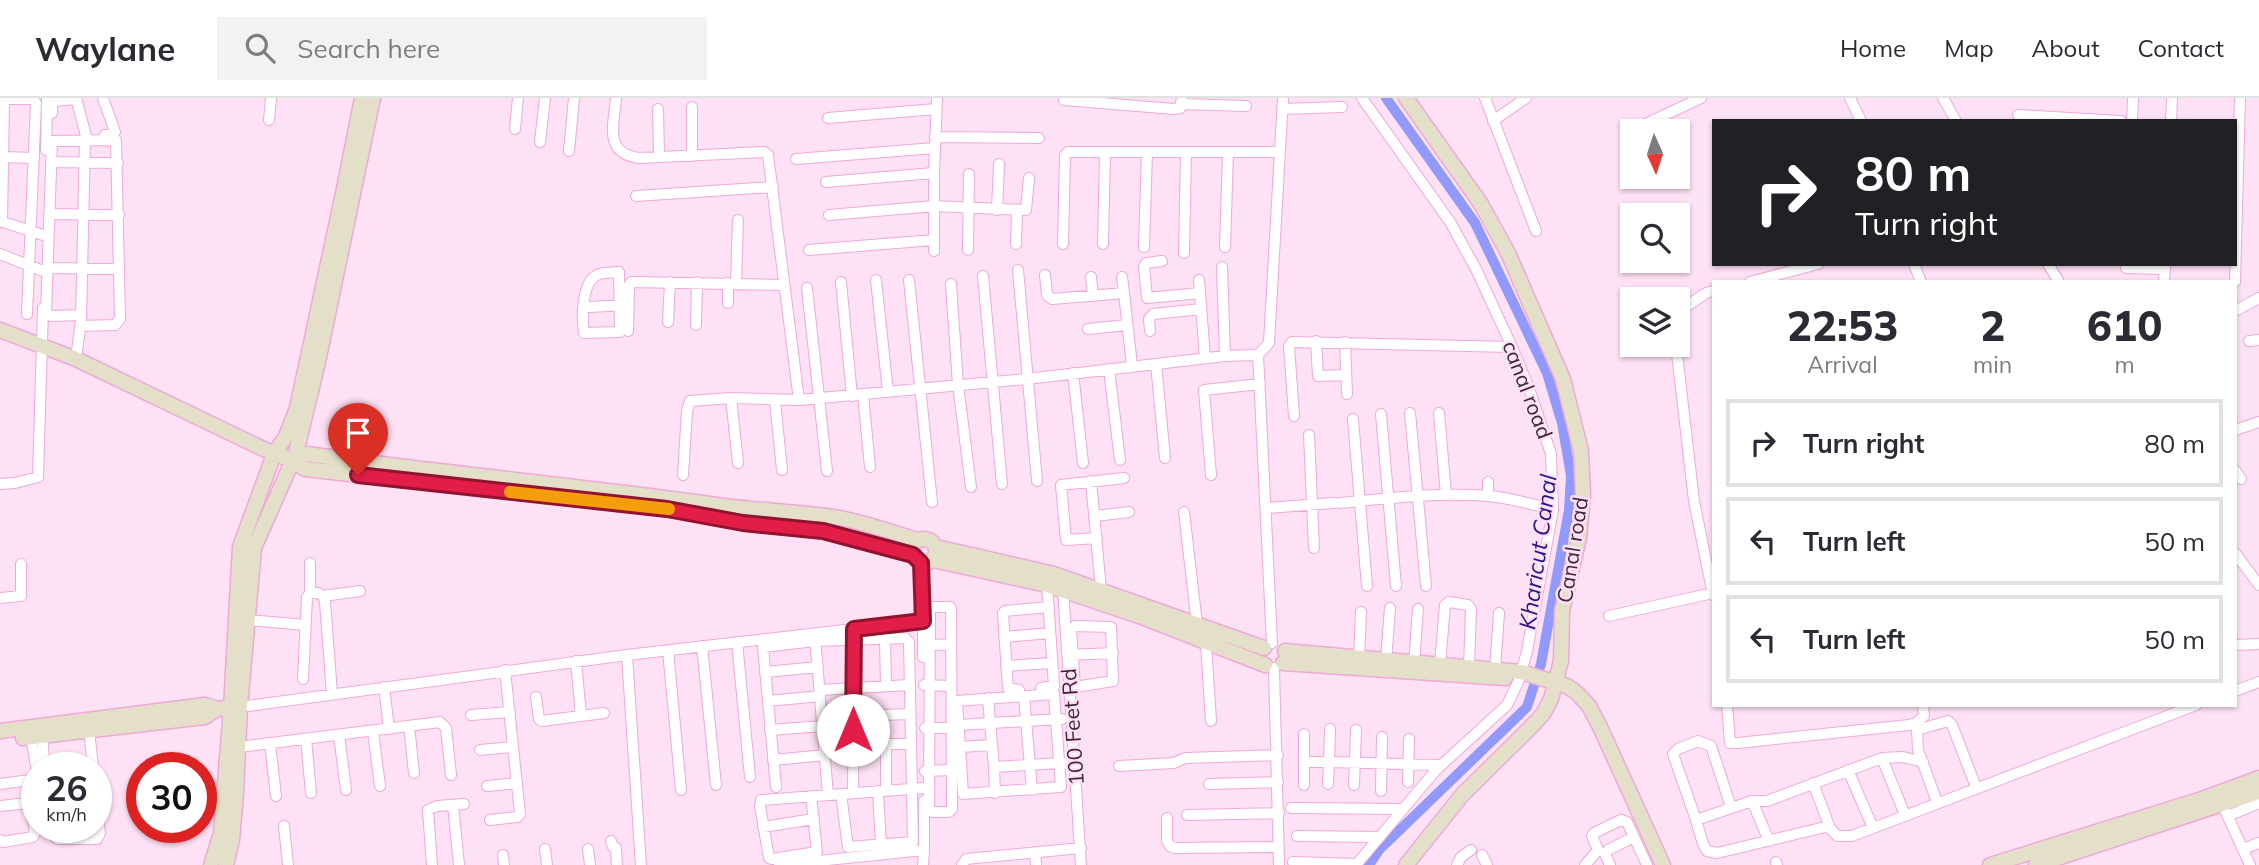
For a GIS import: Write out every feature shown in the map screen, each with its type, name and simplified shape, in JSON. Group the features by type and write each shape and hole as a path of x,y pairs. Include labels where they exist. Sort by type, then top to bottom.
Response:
{"street":[{"path":"47,98 43,236 46,313 51,316 81,321 115,325 119,322 117,140 85,137 55,136 53,135 52,103 76,98 85,137 81,321 76,359"},
{"path":"0,484 38,477 52,139 114,134 103,98"},
{"path":"269,120 271,98"},
{"path":"211,865 221,833 240,547 274,454 286,436 297,408 362,98"},
{"path":"226,865 232,840 239,747 229,708 248,620 254,548 292,460 318,362 373,98"},
{"path":"515,129 518,98"},
{"path":"540,142 545,98"},
{"path":"569,151 575,98"},
{"path":"616,98 613,136 617,149 632,158 767,152 799,400"},
{"path":"1064,98 1174,109 1180,108 1182,101 1246,106"},
{"name":"canal road","path":"1357,864 1441,765 1507,705 1521,675 1553,510 1551,454 1512,347 1476,269 1450,222 1362,98"},
{"name":"Canal road","path":"1406,98 1480,204 1508,253 1563,379 1572,407 1581,451 1583,494 1579,538 1562,611 1561,661 1543,714 1463,794 1406,865"},
{"path":"1485,98 1536,231"},
{"path":"1493,121 1526,98"},
{"path":"1654,119 1701,98"},
{"path":"1850,98 1860,119"},
{"path":"1943,98 1955,119"},
{"path":"2132,119 2133,98"},
{"path":"2171,119 2172,98"},
{"path":"2237,208 2240,98"},
{"path":"27,314 31,232 34,158 35,100 2,99 1,222 31,232 43,236"},
{"path":"808,250 934,245 933,173 937,103 828,118"},
{"path":"684,475 687,411 690,401 731,398 799,400 1027,379 1225,356 1258,355 1269,343 1283,103 1342,107"},
{"path":"692,107 692,156"},
{"path":"658,110 659,157"},
{"path":"2018,115 2087,119"},
{"path":"935,137 1039,138"},
{"path":"796,159 935,148"},
{"path":"1103,244 1105,152"},
{"path":"1144,247 1147,152"},
{"path":"1184,253 1186,152"},
{"path":"1225,247 1228,152"},
{"path":"1063,244 1066,153 1279,152"},
{"path":"2,161 34,158"},
{"path":"51,162 118,163"},
{"path":"997,210 999,164"},
{"path":"826,182 933,173"},
{"path":"968,250 969,174"},
{"path":"829,215 934,206 1026,210 1029,178"},
{"path":"636,196 773,187"},
{"path":"1016,244 1017,211"},
{"path":"49,214 119,215"},
{"path":"728,303 738,220"},
{"path":"0,254 45,270 119,269"},
{"path":"1162,261 1146,263 1144,267 1147,298 1200,293"},
{"path":"1758,280 1810,266"},
{"path":"2126,266 2165,267"},
{"path":"1222,267 1225,356"},
{"path":"1018,270 1037,481"},
{"path":"628,331 624,305 619,272 597,274 586,292 583,333 620,332 624,305 631,282 783,285"},
{"path":"1045,275 1049,299 1124,293"},
{"path":"983,276 1002,484"},
{"path":"1091,277 1093,296"},
{"path":"1122,277 1132,366"},
{"path":"876,280 888,392"},
{"path":"909,280 932,502"},
{"path":"1199,280 1205,359"},
{"path":"668,322 670,282"},
{"path":"696,325 697,282"},
{"path":"841,282 870,467"},
{"path":"951,284 958,385 971,487"},
{"path":"807,288 827,471"},
{"path":"1690,303 1712,292"},
{"path":"2237,310 2259,298"},
{"path":"590,307 624,305"},
{"path":"1150,331 1149,319 1153,314 1201,309"},
{"path":"1088,329 1127,325"},
{"path":"0,330 76,359 274,454 292,460 305,469 667,509 743,523 823,531 1047,584 1142,617 1206,643 1277,662 1359,658 1495,669 1577,693 1589,706 1600,727 1663,865"},
{"path":"1294,416 1289,346 1295,341 1512,347"},
{"path":"1316,341 1318,376 1346,375"},
{"path":"1345,342 1347,394"},
{"path":"1258,355 1266,508 1268,646 1261,658 1277,662 1478,678 1521,675"},
{"path":"1677,357 1694,501 1712,589"},
{"path":"1156,364 1165,458"},
{"path":"1109,369 1120,460"},
{"path":"1073,373 1083,463"},
{"path":"1211,475 1204,390 1260,384"},
{"path":"731,398 738,463"},
{"path":"775,401 782,470"},
{"path":"1410,413 1426,586"},
{"path":"1439,413 1446,495"},
{"path":"1381,414 1396,586"},
{"path":"1353,419 1367,586"},
{"path":"2237,429 2259,422"},
{"path":"1309,435 1314,548"},
{"path":"292,460 307,454 751,509 814,514 843,519 917,540 929,539 923,621 926,644 929,809 932,812 951,812 952,809 952,770 955,726 958,700 1055,695 1061,787 963,794 960,747 955,726 951,686 951,607 930,609 926,644"},
{"path":"1097,538 1066,540 1060,489 1063,484 1124,478"},
{"path":"1091,481 1101,590"},
{"path":"1488,482 1488,496"},
{"path":"1266,508 1446,495 1488,496 1553,510"},
{"path":"1095,516 1129,512"},
{"path":"1185,512 1196,624"},
{"path":"917,540 912,548 926,556 1054,574 1196,624 1268,646 1280,645 1277,662 1279,865"},
{"path":"2237,556 2259,585"},
{"path":"0,598 21,596 21,564"},
{"path":"303,679 310,564"},
{"path":"1047,584 1049,607 1052,663 1052,688 1009,690 1003,615 1005,611 1049,607"},
{"name":"100 Feet Rd","path":"1063,589 1070,655 1082,865"},
{"path":"310,593 323,596 360,591"},
{"path":"1609,616 1712,594"},
{"path":"323,596 332,694"},
{"path":"1440,664 1445,605 1449,602 1468,605 1471,609 1469,667"},
{"path":"1386,661 1390,608"},
{"path":"1414,663 1418,609"},
{"path":"1359,658 1361,612"},
{"path":"1495,669 1499,614"},
{"path":"248,620 305,625"},
{"path":"0,741 205,717 229,708 627,654 737,642 854,634 923,621"},
{"path":"1075,626 1111,627 1113,653 1113,681 1077,688 1074,686 1070,655 1071,629 1075,626"},
{"path":"1004,637 1050,633"},
{"path":"841,794 848,848 913,842 909,642 905,638 885,639 854,634"},
{"path":"853,793 854,634"},
{"path":"815,637 828,795"},
{"path":"776,787 763,647 815,637"},
{"path":"885,639 886,686"},
{"path":"737,642 750,777"},
{"path":"1206,643 1211,721"},
{"path":"2237,645 2259,643"},
{"path":"926,644 951,645"},
{"path":"702,646 716,785"},
{"path":"668,650 681,790"},
{"path":"1070,655 1113,653"},
{"path":"627,654 641,865"},
{"path":"576,661 582,716"},
{"path":"1006,666 1052,663"},
{"path":"765,672 818,667"},
{"path":"489,820 519,816 506,670"},
{"path":"2237,690 2259,682"},
{"path":"768,701 853,688 909,685"},
{"path":"927,685 951,686"},
{"path":"1554,686 1570,697 1586,716 1655,865"},
{"path":"383,687 389,729"},
{"path":"1024,696 1032,790"},
{"path":"536,697 539,719 542,721 604,713"},
{"path":"988,698 995,793"},
{"path":"0,732 205,705 229,708"},
{"path":"1727,707 1730,743"},
{"path":"1923,707 1924,716 1916,727 1917,743 1937,803"},
{"path":"1814,783 1830,828 1837,835 1844,837 2191,707"},
{"path":"471,715 510,712"},
{"path":"853,716 910,714"},
{"path":"927,728 1072,718"},
{"path":"1830,828 1825,827 1728,852 1707,851 1674,754 1678,748 1698,741 1711,746 1916,727 1948,721 1952,725 1976,787"},
{"path":"239,747 443,723 446,728 451,775"},
{"path":"409,726 414,773"},
{"path":"771,730 822,726"},
{"path":"1328,784 1330,729"},
{"path":"89,730 91,752"},
{"path":"1354,785 1356,730"},
{"path":"373,731 380,786"},
{"path":"1304,734 1304,785"},
{"path":"339,735 346,790"},
{"path":"36,736 41,752"},
{"path":"36,736 36,752"},
{"path":"1381,791 1382,737"},
{"path":"306,739 311,793"},
{"path":"1408,782 1409,739"},
{"path":"270,743 276,796"},
{"path":"853,744 910,744"},
{"path":"881,845 886,744"},
{"path":"960,747 992,745"},
{"path":"1711,746 1731,807"},
{"path":"480,750 513,747"},
{"path":"773,760 825,755"},
{"path":"1119,766 1174,763 1185,758 1278,755"},
{"path":"1696,820 1752,801 1767,801 1882,758 1903,757 1923,762"},
{"path":"1882,758 1905,815"},
{"path":"994,767 1075,762"},
{"path":"1304,762 1441,765"},
{"path":"927,771 952,770"},
{"path":"1849,770 1872,828"},
{"path":"923,865 924,788 927,771"},
{"path":"1990,865 2202,799 2259,778"},
{"path":"0,784 21,781"},
{"path":"1209,784 1278,782"},
{"path":"487,786 517,783"},
{"path":"811,796 818,849 815,853 770,859 761,800 811,796 924,788"},
{"path":"2226,811 2259,792"},
{"path":"1752,801 1769,841"},
{"path":"2036,865 2259,803"},
{"path":"0,806 21,804"},
{"path":"432,865 428,811 436,806 458,804 459,865"},
{"path":"1291,807 1403,809"},
{"path":"2226,811 2250,865"},
{"path":"1187,815 1279,813"},
{"path":"1167,818 1167,841 1175,848 1279,847"},
{"path":"763,827 814,819"},
{"path":"1585,865 1597,853 1592,836 1594,833 1620,820 1625,820 1647,865"},
{"path":"284,826 288,865"},
{"path":"1297,836 1380,837"},
{"path":"1610,865 1605,854 1608,850 1634,837"},
{"path":"0,840 21,840"},
{"path":"611,841 616,848 617,865"},
{"path":"2243,849 2259,843"},
{"path":"962,865 966,859 999,860 1035,852 1081,848"},
{"path":"545,849 547,865"},
{"path":"588,849 590,865"},
{"path":"778,865 924,850"},
{"path":"1457,865 1461,857 1471,850"},
{"path":"1035,852 1036,865"},
{"path":"1293,862 1357,864"}],"waterway":[{"name":"Kharicut Canal","path":"1369,865 1379,850 1527,707 1541,664 1569,510 1571,476 1562,423 1547,373 1475,223 1386,98"}],"slow traffic":[{"path":"510,492 669,509"}],"route":[{"path":"358,475 667,509 743,523 823,531 913,555 921,563 923,621 854,629 853,730"}]}
